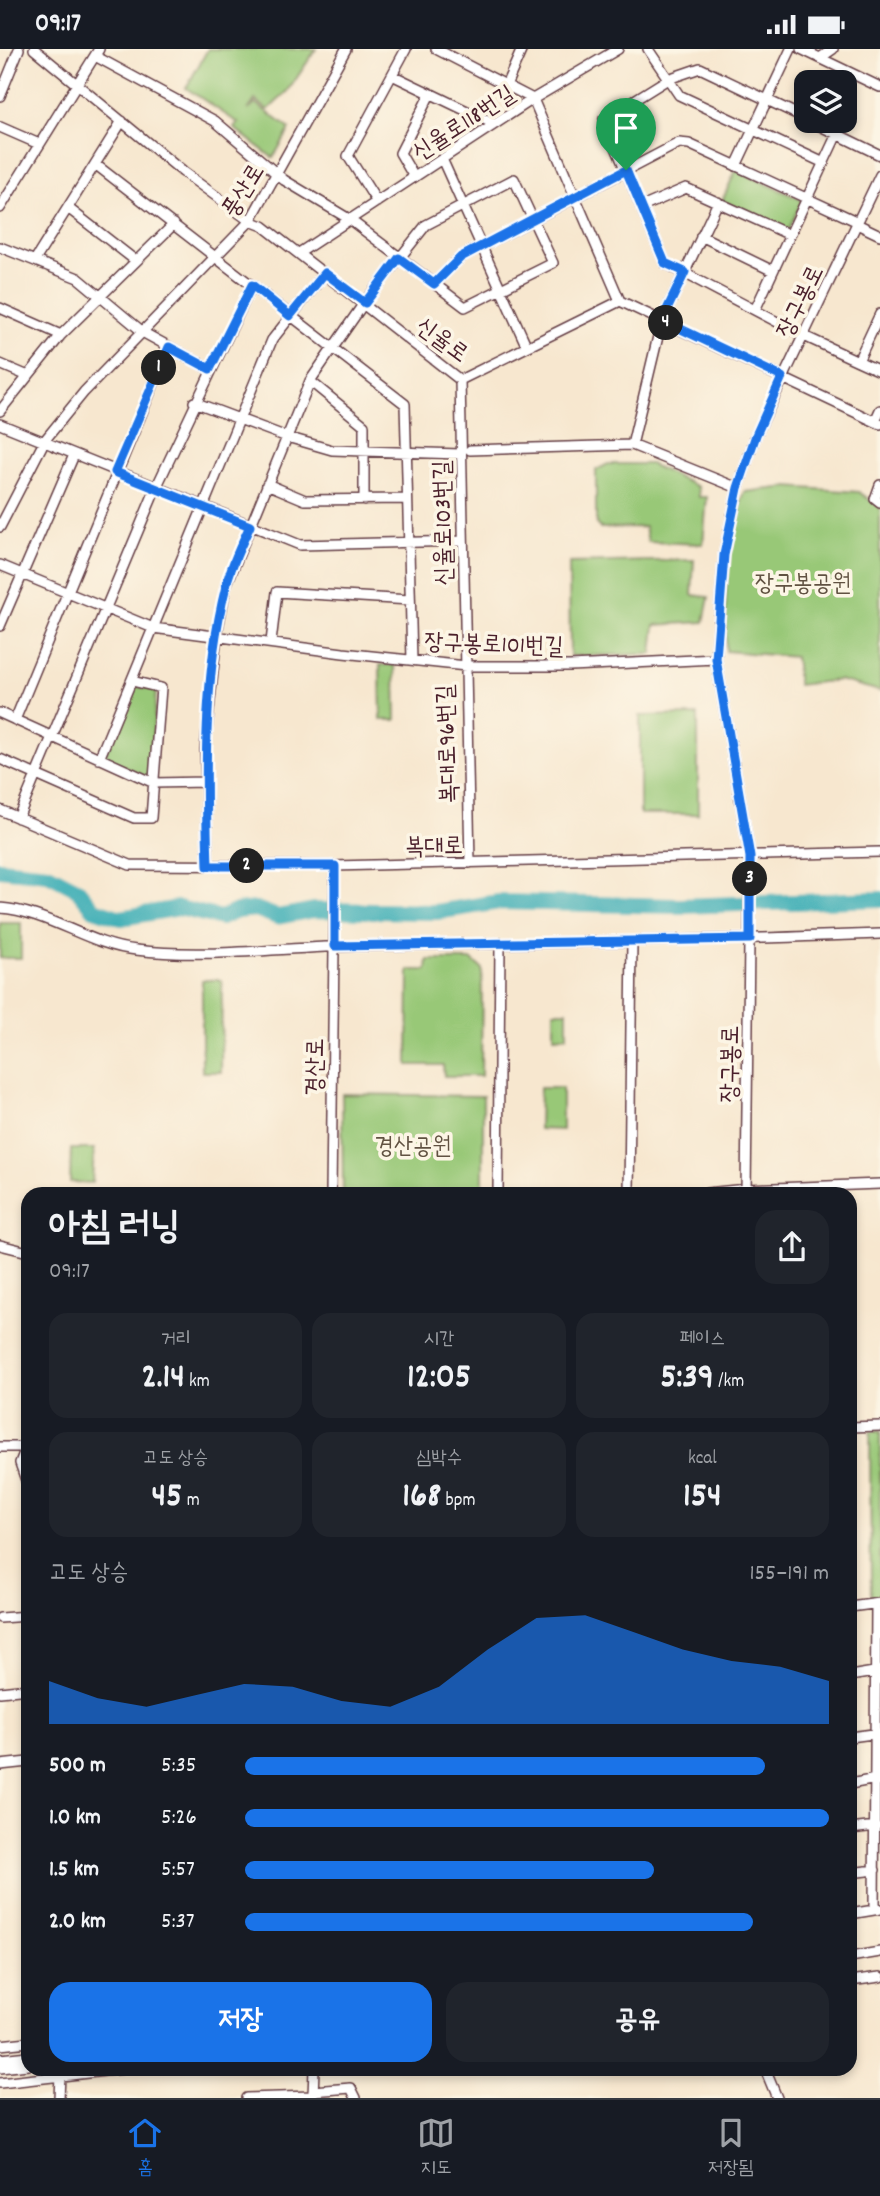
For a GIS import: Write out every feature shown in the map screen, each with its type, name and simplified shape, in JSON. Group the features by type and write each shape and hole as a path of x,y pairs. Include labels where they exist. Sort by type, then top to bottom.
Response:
{"street":[{"path":"0,96 4,76 19,49"},
{"name":"신율로","path":"34,49 183,172 299,253 460,380 620,301"},
{"name":"풍산로","path":"0,527 42,443 84,392 250,221 346,49"},
{"path":"377,202 348,156 406,49"},
{"path":"436,49 533,99 620,301 661,324 782,377 877,423 880,410"},
{"path":"506,83 522,49"},
{"name":"신율로118번길","path":"299,253 533,99 618,49"},
{"path":"648,49 679,95 824,163"},
{"path":"736,166 791,49"},
{"path":"801,49 880,86"},
{"path":"820,58 832,49"},
{"path":"0,208 97,53 215,121 276,174 349,219 399,258 465,307 553,263 514,179 426,225 399,258 331,348 310,381 226,586 217,634 205,750 208,866"},
{"path":"794,113 699,68 668,79 604,119 665,263 804,336 880,371"},
{"path":"392,75 494,124"},
{"name":"신율로118번길","path":"414,177 400,153 430,94"},
{"path":"35,260 122,121"},
{"path":"0,127 39,144"},
{"path":"755,310 837,134 880,155"},
{"path":"434,284 461,257 679,143 689,144 880,235"},
{"path":"442,159 527,347"},
{"path":"95,164 405,404 412,660"},
{"name":"장구봉로","path":"746,1187 750,857 716,659 724,555 738,488 756,435 880,175"},
{"path":"642,207 686,188 790,235"},
{"path":"632,445 661,324 718,202"},
{"path":"68,208 135,261"},
{"path":"0,411 61,335 174,224"},
{"path":"701,236 773,271"},
{"path":"0,247 73,275 144,333 210,369"},
{"path":"99,759 272,340 325,273"},
{"path":"18,818 156,488 194,402 252,285"},
{"path":"0,308 61,335"},
{"path":"858,361 880,314"},
{"path":"15,720 115,472 169,347"},
{"path":"0,364 28,376"},
{"name":"신율로103번길","path":"460,380 465,452 464,666"},
{"path":"310,381 364,425 364,500"},
{"path":"194,402 287,437 332,450 406,453 632,445 738,488"},
{"path":"0,424 300,545 463,541"},
{"path":"0,626 74,456"},
{"path":"267,484 305,500 407,499"},
{"path":"880,485 875,499 880,503"},
{"name":"장구봉로101번길","path":"0,565 153,628 464,666 570,666 716,659"},
{"path":"271,642 277,592 410,600"},
{"name":"복대로96번길","path":"464,666 470,863"},
{"path":"0,759 134,818 151,818 162,688 132,681"},
{"path":"0,713 154,783 205,782"},
{"name":"복대로","path":"0,810 130,865 335,866 880,852"},
{"name":"경산로","path":"331,1187 335,866"},
{"path":"0,908 43,918 110,944 135,950 272,951 335,943 500,944 880,934"},
{"path":"629,1187 632,941"},
{"path":"498,1187 500,944"},
{"path":"823,1187 880,1184"},
{"path":"0,1245 21,1250"},
{"path":"857,1427 880,1426"},
{"path":"0,1447 21,1445"},
{"path":"857,1606 878,1603 879,1672 875,1870 877,1910 857,1913"},
{"path":"0,1618 21,1616"},
{"path":"857,1675 879,1672"},
{"path":"0,1692 21,1690"},
{"path":"857,1736 879,1733"},
{"path":"0,1765 21,1763"},
{"path":"857,1783 876,1779"},
{"path":"857,1828 876,1826"},
{"path":"857,1872 875,1870"},
{"path":"857,1956 880,1952"},
{"path":"857,1980 880,1977"},
{"path":"0,2045 21,2043"},
{"path":"0,2059 21,2057"},
{"path":"0,2068 21,2066"},
{"path":"0,2083 52,2076"},
{"path":"59,2098 60,2076"},
{"path":"313,2095 314,2076"},
{"path":"768,2076 777,2098"},
{"path":"246,2098 313,2095 351,2088 356,2098"}],"green space":[{"path":"208,49 316,49 288,91 268,110 255,100 248,110 255,103 290,129 273,158 234,128 238,123 186,88"},
{"path":"736,170 802,200 788,231 722,201"},
{"path":"608,464 650,464 698,487 699,497 707,497 703,544 648,542 645,527 600,528 596,524 596,470"},
{"name":"장구봉공원","path":"788,487 859,492 880,507 880,691 839,680 798,685 795,657 726,651 727,570 733,530 745,492"},
{"path":"694,560 692,595 709,597 704,622 655,625 652,654 570,656 569,563"},
{"path":"380,665 395,665 396,720 381,720"},
{"path":"135,686 156,690 150,779 104,757"},
{"path":"698,715 698,814 640,814 640,716"},
{"path":"0,923 21,923 21,958 0,958"},
{"path":"428,960 472,960 482,969 481,1076 444,1076 443,1065 408,1065 409,970 427,970"},
{"path":"202,980 222,980 221,1072 202,1072"},
{"path":"554,1011 567,1011 567,1036 554,1037"},
{"path":"540,1088 562,1088 562,1130 539,1129"},
{"name":"경산공원","path":"342,1094 483,1096 483,1187 343,1187"},
{"path":"71,1149 94,1149 92,1183 70,1182"},
{"path":"880,1431 880,1598 871,1599 870,1432"}],"waterway":[{"path":"0,869 48,874 77,889 94,909 121,918 179,908 221,918 237,911 256,909 277,917 314,910 436,912 499,902 680,906 880,899"}],"route":[{"path":"626,170 665,263 685,272 662,320 782,377 756,435 730,521 724,555 716,659 750,857 750,939 335,946 335,866 208,866 205,750 217,634 232,566 250,526 115,472 169,347 210,369 252,285 290,316 325,273 365,303 399,258 434,284 461,257 626,170"}]}
